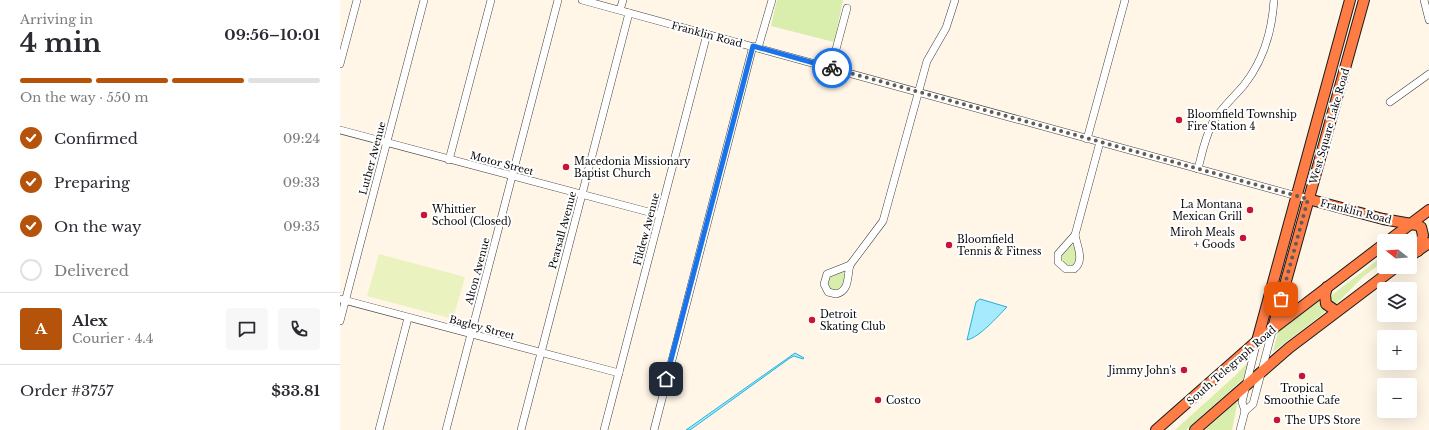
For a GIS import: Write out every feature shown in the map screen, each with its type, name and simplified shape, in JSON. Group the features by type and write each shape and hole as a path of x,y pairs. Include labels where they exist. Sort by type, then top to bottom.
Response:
{"highway":[{"name":"West Square Lake Road","path":"1257,341 1350,0"},
{"name":"West Square Lake Road","path":"1273,328 1364,0"},
{"name":"Franklin Road","path":"1308,199 1382,218 1412,223"},
{"path":"1397,234 1429,210"},
{"path":"1412,223 1421,227 1423,231 1417,246"},
{"path":"1417,252 1429,242"},
{"name":"South Telegraph Road","path":"1156,430 1257,341 1377,249"},
{"path":"1194,430 1262,369 1387,274"},
{"path":"1327,287 1325,295 1326,304 1336,312"}],"street":[{"path":"340,64 357,0"},
{"name":"Luther Avenue","path":"340,322 343,300 387,143 424,0"},
{"path":"450,160 491,0"},
{"name":"Alton Avenue","path":"446,430 558,0"},
{"name":"Franklin Road","path":"582,0 1308,199"},
{"path":"620,10 623,0"},
{"path":"654,430 755,47 772,0"},
{"path":"850,265 827,274 824,284 828,292 836,294 843,291 846,286 850,265 883,221 927,61 946,28 955,0"},
{"path":"1087,139 1125,0"},
{"path":"1198,169 1206,139 1214,121 1250,78 1262,57 1271,29 1274,0"},
{"path":"1424,0 1429,20"},
{"path":"831,68 847,8"},
{"name":"Pearsall Avenue","path":"521,430 629,13"},
{"name":"Fildew Avenue","path":"604,430 707,34"},
{"path":"1390,102 1429,74"},
{"name":"Motor Street","path":"340,130 660,215"},
{"path":"1075,235 1059,251 1057,256 1059,264 1066,269 1076,267 1080,260 1075,235 1100,142"},
{"name":"Bagley Street","path":"343,300 619,373"},
{"path":"379,430 408,318"},
{"name":"West Square Lake Road","path":"1245,411 1253,404 1273,328"},
{"name":"West Square Lake Road","path":"1240,430 1245,411 1242,402 1257,341"}],"green space":[{"path":"777,0 843,0 834,42 771,26"},
{"path":"1070,245 1074,246 1077,260 1073,266 1069,267 1061,263 1061,254"},
{"path":"379,254 465,277 453,319 367,296"},
{"path":"1377,260 1377,266 1364,276 1336,304 1330,302 1332,295"},
{"path":"844,271 844,286 836,291 829,289 827,282 829,277"},
{"path":"1319,301 1325,312 1273,352 1278,332"},
{"path":"1249,361 1244,378 1186,430 1175,430 1237,374"},
{"path":"1238,400 1232,430 1205,430"}],"water":[{"path":"980,299 1007,307 983,331 967,340 976,302"},
{"path":"795,353 804,358 794,356 790,358 690,430 686,430"}],"way so far":[{"path":"832,68 943,100 1308,199 1281,299"}],"place":[{"name":"Bloomfield Township Fire Station 4","path":"1179,120"},
{"name":"Macedonia Missionary Baptist Church","path":"566,167"},
{"name":"La Montana Mexican Grill","path":"1250,210"},
{"name":"Whittier School (Closed)","path":"424,215"},
{"name":"Miroh Meals + Goods","path":"1243,238"},
{"name":"Bloomfield Tennis & Fitness","path":"949,245"},
{"name":"Detroit Skating Club","path":"812,320"},
{"name":"Jimmy John's","path":"1184,370"},
{"name":"Tropical Smoothie Cafe","path":"1302,376"},
{"name":"Costco","path":"878,400"},
{"name":"The UPS Store","path":"1277,420"}],"route":[{"path":"666,379 753,46 832,68"}]}
